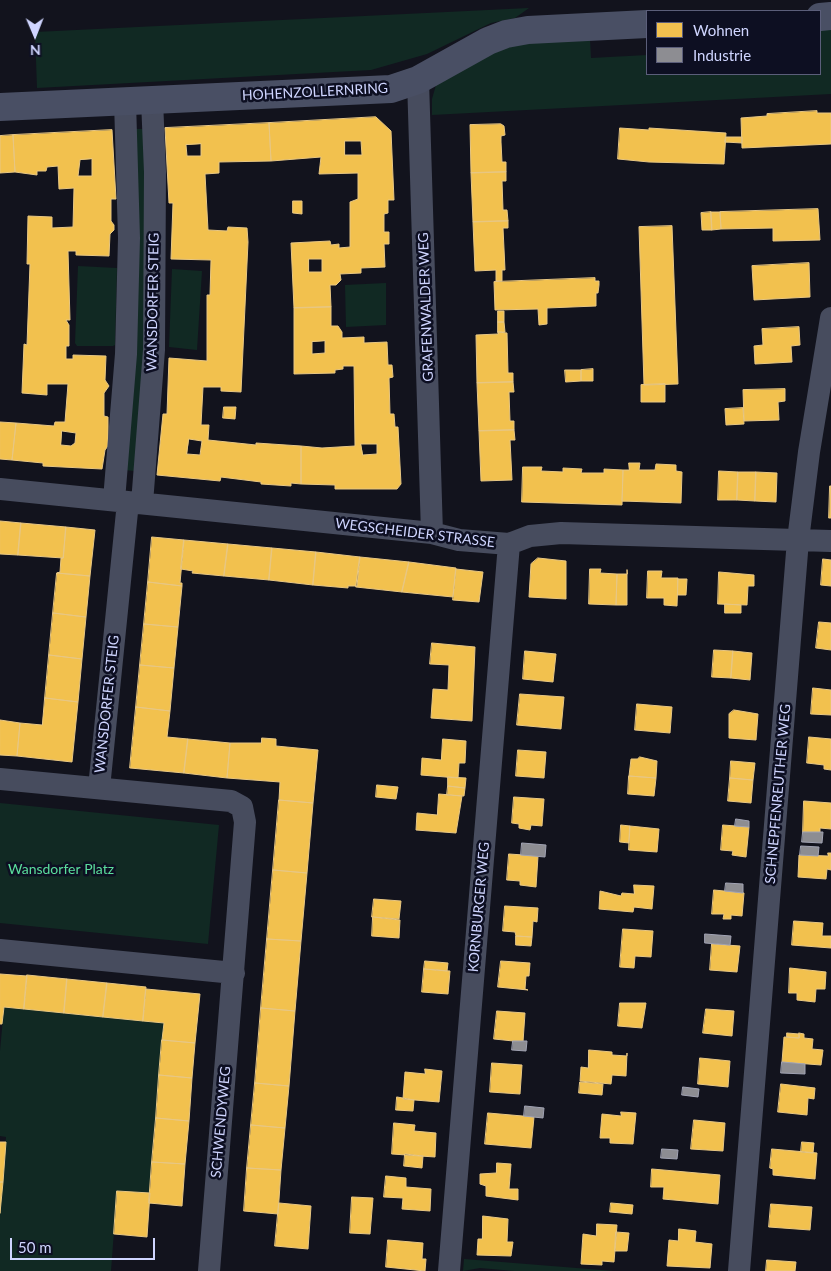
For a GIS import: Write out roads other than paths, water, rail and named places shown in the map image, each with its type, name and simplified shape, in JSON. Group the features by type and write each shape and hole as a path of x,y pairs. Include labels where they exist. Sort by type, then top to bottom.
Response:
{"street":[{"name":"HOHENZOLLERNRING","path":"0,107 391,89 418,80 488,41 506,34 528,30 646,24"},
{"name":"GRAFENWALDER WEG","path":"418,80 432,533"},
{"name":"WANSDORFER STEIG","path":"99,788 128,502 154,331 155,172 152,100"},
{"name":"WANSDORFER STEIG","path":"124,101 129,238 126,354 128,502"},
{"name":"SCHNEPFENREUTHER WEG","path":"739,1271 798,540 808,452 831,318"},
{"name":"WEGSCHEIDER STRASSE","path":"0,489 432,533 459,540 510,544 530,536 561,533 831,541"},
{"name":"KORNBURGER WEG","path":"449,1271 510,544"},
{"path":"0,779 230,801 242,807 245,822 234,973 0,950"},
{"name":"SCHWENDYWEG","path":"209,1271 234,973"}],"park label":[{"name":"Wansdorfer Platz","path":"61,869"}]}
